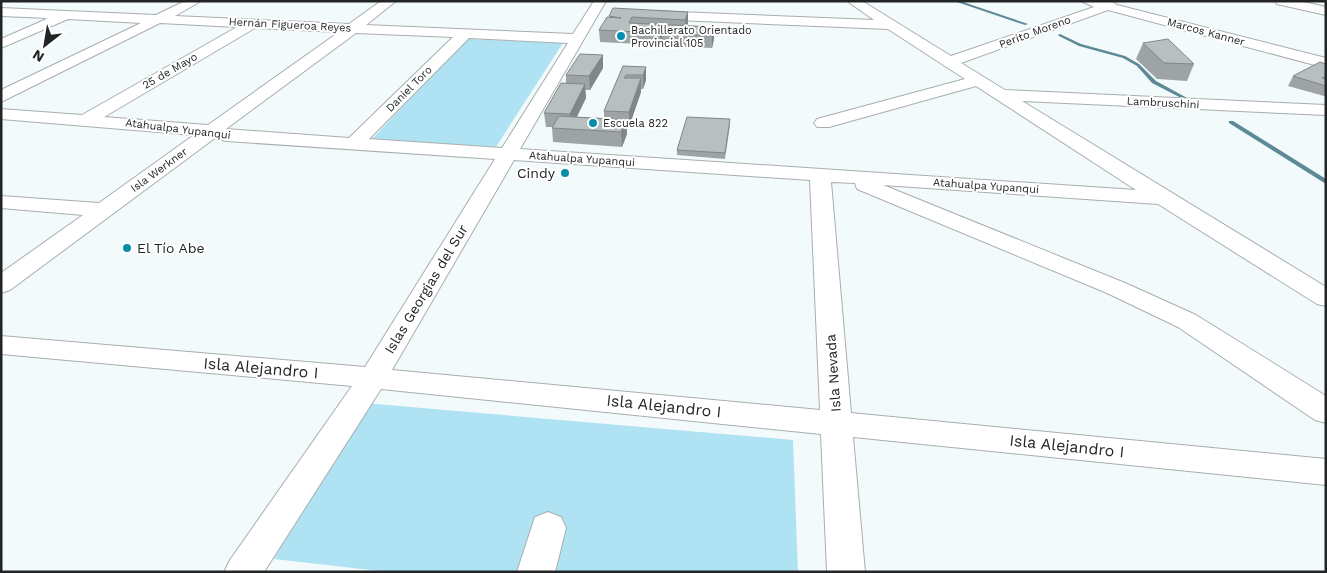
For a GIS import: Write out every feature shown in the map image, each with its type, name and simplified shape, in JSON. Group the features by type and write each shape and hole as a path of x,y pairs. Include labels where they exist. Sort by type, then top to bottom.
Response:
{"street":[{"path":"1,3 6,1"},
{"path":"1,97 195,1"},
{"name":"Isla Werkner","path":"1,285 390,1"},
{"path":"853,1 1163,198 1326,298"},
{"name":"Marcos Kanner","path":"1087,1 1326,64"},
{"name":"Perito Moreno","path":"949,62 1120,1"},
{"path":"1281,1 1326,11"},
{"name":"Islas Georgias del Sur","path":"243,572 373,378 507,154 579,39 602,9"},
{"name":"Hernán Figueroa Reyes","path":"1,12 579,39"},
{"path":"1,44 69,15"},
{"path":"643,15 890,25"},
{"name":"25 de Mayo","path":"88,119 252,24"},
{"name":"Daniel Toro","path":"354,144 465,34"},
{"path":"823,123 978,81"},
{"name":"Lambruschini","path":"1000,95 1326,110"},
{"name":"Atahualpa Yupanqui","path":"1,114 88,119 212,131 226,135 1163,198"},
{"path":"832,175 1116,288 1187,321 1326,412"},
{"name":"Isla Nevada","path":"832,175 837,423 846,572"},
{"path":"1,202 105,210"},
{"name":"Isla Alejandro I","path":"1,345 373,378 1326,472"},
{"path":"536,572 548,528"}],"shaded area":[{"path":"467,39 563,43 496,147 372,139"},
{"path":"364,403 793,440 798,572 388,572 274,559"}],"building":[{"path":"613,8 688,12 685,20 632,17 629,23 714,27 712,36 666,33 668,28 662,28 660,33 599,30 607,17 621,18 609,16"},
{"path":"1168,39 1194,64 1164,63 1143,43"},
{"path":"580,54 603,55 589,76 566,75"},
{"path":"1320,62 1326,64 1326,76 1322,78 1326,79 1326,86 1293,76"},
{"path":"623,66 646,67 643,75 626,75 624,78 641,78 629,112 604,111"},
{"path":"561,83 585,84 570,114 544,113"},
{"path":"559,116 626,120 621,132 552,128"},
{"path":"687,117 730,119 725,153 677,150"}],"waterway":[{"path":"956,1 1026,24"},
{"path":"1060,35 1080,45 1124,57 1138,65 1154,82 1187,99"},
{"path":"1231,122 1326,182"}],"place":[{"name":"Bachillerato Orientado Provincial 105","path":"621,36"},
{"name":"Escuela 822","path":"593,123"},
{"name":"Cindy","path":"565,173"},
{"name":"El Tío Abe","path":"127,248"}]}
